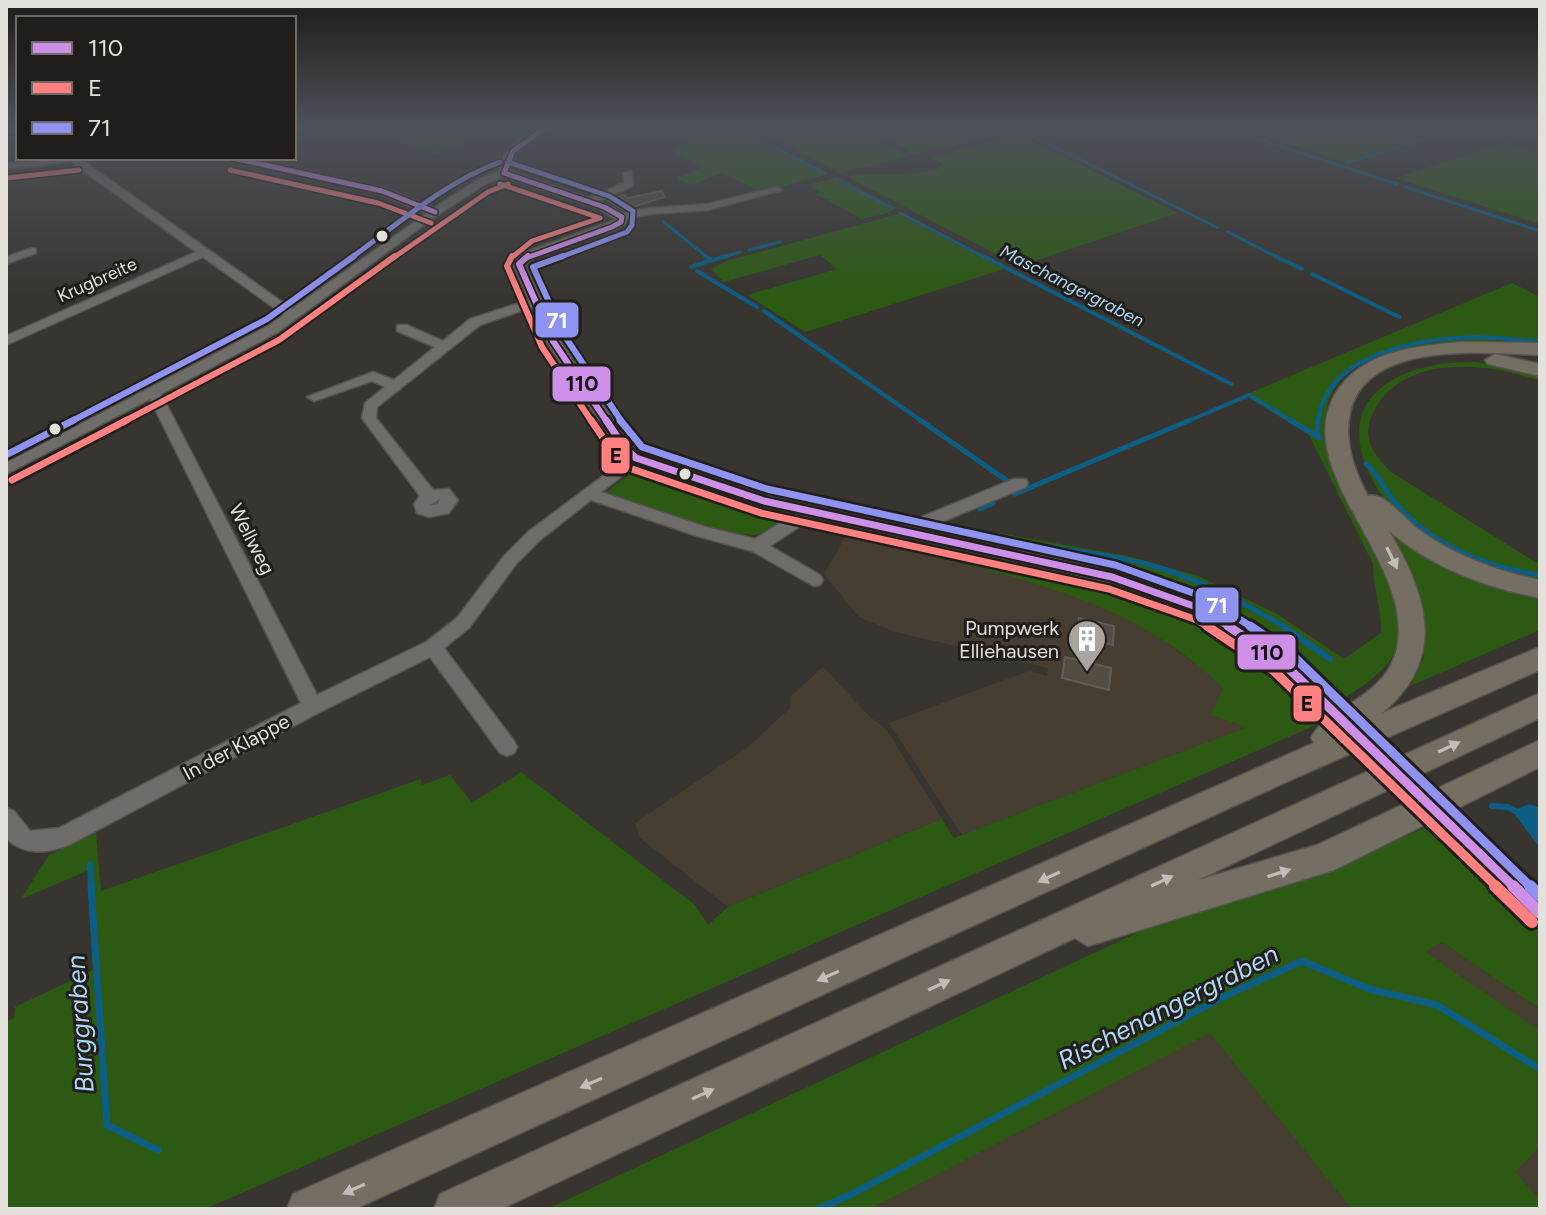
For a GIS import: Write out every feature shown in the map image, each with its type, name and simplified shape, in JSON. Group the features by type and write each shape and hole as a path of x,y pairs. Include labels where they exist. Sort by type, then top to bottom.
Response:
{"highway":[{"path":"1273,774 1369,709 1394,684 1410,649 1411,610 1405,587 1395,562 1349,479 1337,446 1337,417 1346,393 1371,370 1402,357 1467,347 1540,353"},
{"path":"1540,353 1456,355 1423,360 1394,370 1361,392 1346,421 1350,465 1359,483 1382,512 1425,547 1487,577 1540,589"},
{"path":"1456,355 1540,370"},
{"path":"308,1209 1273,774 1540,658"},
{"path":"455,1209 1540,705"},
{"path":"1016,950 1184,903 1322,859 1540,753"}],"street":[{"path":"109,183 293,316"},
{"path":"345,183 382,191 435,212"},
{"path":"6,469 293,316 435,212 480,183"},
{"path":"532,183 622,217"},
{"path":"587,202 629,183"},
{"path":"777,190 708,207 650,211 622,217 612,227 522,258 519,264 564,359 624,447 636,458 717,487 810,512 1112,577 1202,609 1268,651 1294,673 1540,913"},
{"path":"6,261 32,251"},
{"name":"Krugbreite","path":"6,341 202,253"},
{"path":"429,496 369,418 373,401 469,326 488,315 535,302"},
{"path":"402,328 444,346"},
{"path":"314,397 373,376 393,385"},
{"name":"Wellweg","path":"153,392 313,706"},
{"name":"In der Klappe","path":"6,818 21,841 39,844 89,825 313,706 433,647 463,623 510,560 534,536 636,458"},
{"path":"901,532 1020,483"},
{"path":"589,494 703,532 757,546 814,580"},
{"path":"757,546 810,512"},
{"path":"433,647 507,747"}],"shaded area":[{"path":"848,532 1062,591 1114,610 1148,629 1203,669 1223,688 1250,727 962,835 889,723 1029,671 1047,676 1048,668 892,631 859,617 824,574"},
{"path":"823,667 870,717 886,729 942,819 728,907 640,838 635,823 747,748 790,708 790,697"},
{"path":"1442,942 1540,1009 1540,1209 870,1209 1200,1036 1333,989"}],"green space":[{"path":"742,183 796,183 762,192"},
{"path":"849,183 896,208 885,214 861,219 816,194 820,192 808,185"},
{"path":"858,183 1117,183 1178,213 1019,266"},
{"path":"1410,183 1540,183 1540,224"},
{"path":"898,214 1004,269 805,332 747,295 837,269 820,255 724,282 711,269 727,261"},
{"path":"1512,283 1540,297 1540,345 1452,344 1387,354 1360,365 1339,383 1327,407 1325,440 1329,456 1388,569 1401,631 1398,645 1386,666 1367,683 1336,702 1262,637 1211,606 1110,570 934,534 930,526 936,522 1128,556 1198,576 1277,614 1344,659 1381,633 1373,564 1309,435 1245,395"},
{"path":"1476,362 1540,373 1540,381 1519,374 1472,367 1424,371 1404,380 1386,394 1370,422 1371,445 1391,472 1540,565 1540,583 1483,566 1429,539 1388,503 1365,463 1359,437 1362,415 1372,397 1387,383 1429,366"},
{"path":"638,469 783,513 786,520 757,535 738,534 608,498 606,493 610,489"},
{"path":"1381,524 1456,570 1495,586 1540,598 1540,630 1410,686 1424,657"},
{"path":"945,558 1003,563 1129,599 1145,594 1198,616 1268,660 1280,679 1323,722 205,1209 6,1209 6,1022 14,1018 15,1007 93,970 87,871 21,899 49,855 96,833 101,891 421,779 422,785 450,775 472,803 521,772 695,905 708,925 728,907 942,819 954,838 1248,727 1211,715 1223,688 1159,637 1126,619 1059,591"},
{"path":"1428,827 1479,878 1487,874 1540,925 1540,1009 1442,942 1425,952 1540,1031 1540,1146 1515,1172 1540,1200 1540,1209 1352,1209 1210,1033 870,1209 547,1209 1186,910 1328,868"}],"water":[{"path":"1529,804 1540,808 1540,848 1516,816 1515,810"}],"building":[{"path":"662,191 664,197 624,210 608,201 623,195 628,198"},
{"path":"1079,618 1114,626 1113,645 1077,637"},
{"name":"Pumpwerk Elliehausen","path":"1065,657 1111,668 1109,690 1062,678"}],"waterway":[{"name":"Maschangergraben","path":"843,183 891,208"},
{"path":"1126,183 1218,228"},
{"path":"1393,183 1397,184"},
{"path":"1405,187 1540,231"},
{"name":"Maschangergraben","path":"900,213 986,258"},
{"path":"664,222 707,257"},
{"path":"1228,232 1276,257"},
{"path":"749,250 780,242"},
{"path":"724,257 740,252"},
{"name":"Maschangergraben","path":"983,256 1231,384"},
{"path":"691,267 724,257"},
{"path":"720,258 724,257"},
{"path":"1276,257 1302,269"},
{"path":"697,271 757,307"},
{"path":"1312,274 1399,317"},
{"path":"764,311 923,422"},
{"path":"1318,422 1325,398 1338,379 1380,354 1405,346 1456,338 1540,341"},
{"path":"1186,422 1249,395 1293,422"},
{"path":"920,420 1006,480"},
{"path":"1015,494 1190,420"},
{"name":"Maschangergraben","path":"1290,420 1320,438"},
{"path":"1317,436 1318,420"},
{"name":"Maschangergraben","path":"1366,464 1396,504 1444,543 1480,560 1540,575"},
{"path":"980,509 993,503"},
{"path":"1026,543 1117,557 1166,570 1219,591 1285,628"},
{"path":"1285,628 1295,634"},
{"path":"1282,641 1295,634"},
{"path":"1295,634 1330,659"},
{"path":"1492,806 1508,807 1521,814"},
{"name":"Burggraben","path":"90,864 92,888"},
{"name":"Burggraben","path":"91,886 107,1125 158,1150"},
{"name":"Rischenangergraben","path":"818,1209 850,1195 1221,998 1302,961 1369,989 1437,1005 1540,1069"}],"transit line":[{"name":"E","path":"287,183 378,203 431,223"},
{"name":"110","path":"345,183 382,191 435,212"},
{"name":"71","path":"6,455 267,319 458,183"},
{"name":"110","path":"533,183 604,207 622,217 621,222 612,227 530,254 519,264 553,341 624,447 636,458 764,501 1112,577 1202,609 1282,662 1540,913"},
{"name":"71","path":"569,183 609,196 633,211 632,225 627,232 533,267 564,335 633,439 642,447 767,489 1115,565 1207,598 1290,653 1540,896"},
{"name":"E","path":"500,184 600,218 532,241 520,248 507,266 542,347 614,454 629,468 761,513 1109,589 1197,620 1274,671 1532,922"},
{"name":"E","path":"12,480 279,340 442,222 488,192 508,184"}],"place":[{"name":"Pumpwerk Elliehausen","path":"1087,673"}]}
